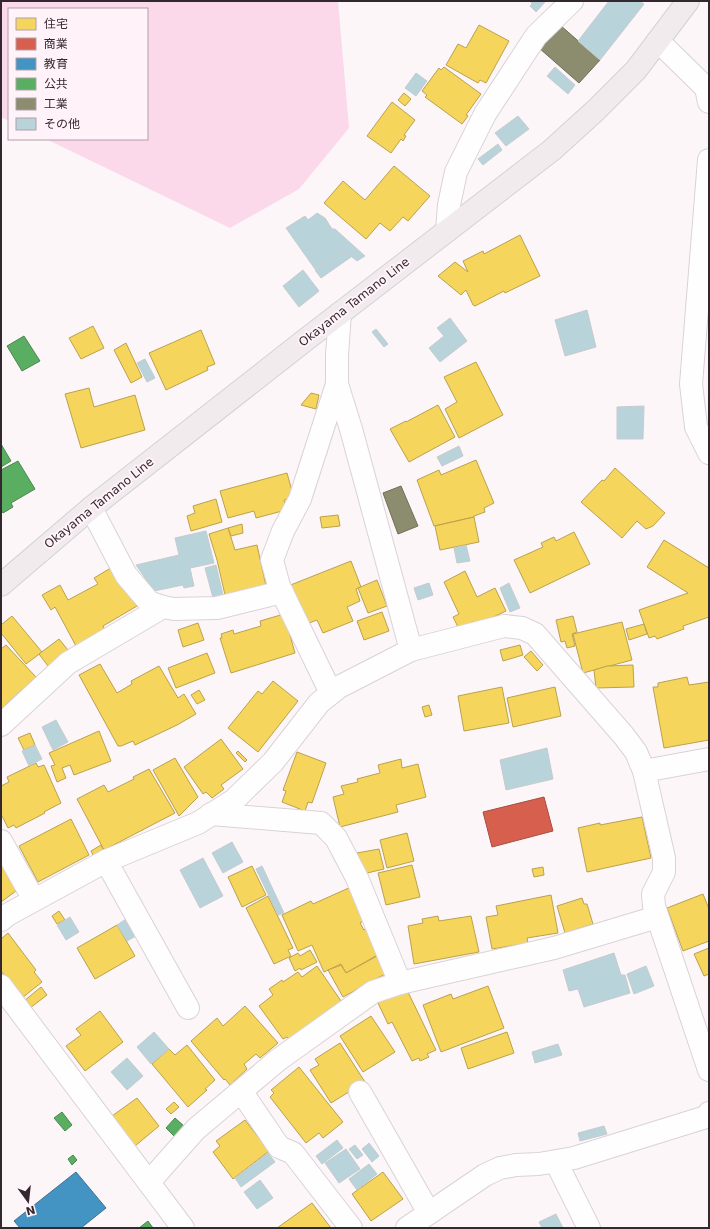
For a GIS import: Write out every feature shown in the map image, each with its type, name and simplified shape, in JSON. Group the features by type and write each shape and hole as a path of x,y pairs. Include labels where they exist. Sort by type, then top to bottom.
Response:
{"main road":[{"name":"Okayama Tamano Line","path":"1,585 91,508 340,313 552,150 596,110 636,70 688,1"}],"street":[{"path":"447,231 449,205 456,172 485,114 536,36 572,1"},
{"path":"658,40 706,88 709,102"},
{"path":"709,160 691,384 696,427 709,453"},
{"path":"331,693 279,586 272,560 283,531 300,499 336,384 340,313"},
{"path":"336,384 350,429 411,650"},
{"path":"91,508 126,575 149,602 174,609 217,608 282,592"},
{"path":"1,724 68,663 163,607"},
{"path":"1,920 34,900 106,861 198,823 234,800 272,762 319,703 339,687 411,650 504,626 522,628 535,634 624,736 636,752 644,771 664,858 664,872 653,894 654,906 709,1070"},
{"path":"644,771 709,758"},
{"path":"211,814 321,823 336,838 357,878 400,983"},
{"path":"1,841 34,900"},
{"path":"106,861 188,1008"},
{"path":"149,1182 196,1129 278,1060 373,992 400,983 554,948 657,917"},
{"path":"1,986 183,1228"},
{"path":"241,1092 279,1147 293,1153 351,1228"},
{"path":"360,1092 429,1213"},
{"path":"407,1228 485,1175 500,1168 516,1165 556,1162 574,1158 706,1117 709,1113"},
{"path":"556,1162 589,1228"}],"shaded area":[{"path":"1,1 338,1 349,128 299,189 230,228 48,140 148,140 148,8 8,8 8,120 1,117"}],"building: 住宅":[{"path":"479,25 509,41 486,83 480,80 478,83 446,65 458,44 466,48"},
{"path":"444,67 481,94 466,115 468,116 462,124 425,97 427,95 422,91 439,68 441,70"},
{"path":"404,93 411,99 405,106 398,100"},
{"path":"392,102 415,120 404,135 406,136 403,141 401,139 391,153 367,136"},
{"path":"394,166 430,196 408,221 403,217 390,231 380,223 366,239 324,203 343,181 365,200"},
{"path":"520,235 540,276 505,293 504,291 475,306 473,305 466,290 461,295 438,276 455,262 468,272 463,261 483,251 484,254"},
{"path":"93,326 104,348 81,359 69,338"},
{"path":"201,330 215,364 207,367 208,370 166,390 149,353"},
{"path":"126,343 142,377 131,383 114,350"},
{"path":"476,362 503,415 459,438 445,409 457,402 444,377"},
{"path":"89,388 94,407 135,395 145,430 81,448 65,394"},
{"path":"311,393 319,395 316,409 301,405"},
{"path":"438,405 455,437 409,462 390,429"},
{"path":"476,460 494,503 484,508 485,512 474,517 434,526 417,480 439,470 441,475"},
{"path":"615,468 665,513 653,526 646,529 637,521 622,538 581,502 602,480 604,481"},
{"path":"287,473 294,498 284,500 286,510 256,518 254,511 228,518 220,491"},
{"path":"216,499 222,522 191,531 187,516 195,513 193,506"},
{"path":"338,515 340,526 322,528 320,517"},
{"path":"474,517 479,542 440,550 435,526"},
{"path":"242,524 243,533 231,536 228,528"},
{"path":"228,528 235,550 257,545 266,586 225,595 209,534"},
{"path":"574,532 590,564 530,593 514,560 543,547 541,543 554,537 556,541"},
{"path":"664,540 709,568 709,617 683,626 684,629 657,639 655,636 649,638 639,610 688,593 647,567"},
{"path":"351,561 361,587 356,589 360,601 347,607 353,621 323,633 317,620 304,625 288,586"},
{"path":"114,566 137,606 103,626 105,630 76,646 55,607 51,610 42,595 60,585 68,600 98,584 94,578"},
{"path":"465,571 477,597 495,588 506,611 475,626 473,622 459,629 453,617 459,614 444,582"},
{"path":"377,580 387,606 368,613 358,588"},
{"path":"382,612 389,631 364,640 357,621"},
{"path":"284,614 295,653 231,673 220,638 222,638 221,634 233,630 234,634 261,626 260,621"},
{"path":"12,616 42,652 26,664 1,633 1,625"},
{"path":"573,616 577,632 572,634 575,646 567,648 565,641 561,642 556,620"},
{"path":"622,622 632,660 583,673 573,634"},
{"path":"198,623 204,640 183,647 178,630"},
{"path":"644,624 647,634 629,640 626,629"},
{"path":"59,639 68,650 48,666 39,654"},
{"path":"6,645 36,677 2,708 4,709 1,711 1,649"},
{"path":"520,645 523,655 503,661 500,650"},
{"path":"531,651 543,665 537,671 524,657"},
{"path":"207,653 215,673 176,688 168,668"},
{"path":"100,664 117,693 132,684 131,681 159,666 178,698 184,694 196,714 135,745 133,741 118,746 79,675"},
{"path":"633,665 634,687 596,688 594,670 607,666"},
{"path":"687,677 689,685 709,682 709,740 664,748 653,687 658,687 658,683"},
{"path":"273,681 298,701 258,752 228,728 258,691 262,694"},
{"path":"502,687 509,723 464,731 458,696"},
{"path":"555,687 561,716 513,727 507,698"},
{"path":"199,690 205,700 197,704 191,695"},
{"path":"429,705 432,715 425,717 422,707"},
{"path":"99,731 111,761 74,775 70,765 62,768 66,778 57,782 51,766 55,765 49,753"},
{"path":"30,733 35,745 24,750 18,738"},
{"path":"221,739 243,769 221,785 224,789 212,798 206,792 203,794 184,767"},
{"path":"238,751 247,760 245,762 236,753"},
{"path":"297,752 326,763 312,803 308,802 305,811 282,802 286,791 283,790"},
{"path":"175,758 198,797 179,816 153,770"},
{"path":"401,759 402,768 418,764 426,797 396,805 398,812 340,827 333,797 344,794 341,786 358,782 357,779 380,773 378,765"},
{"path":"36,763 38,767 44,765 61,803 16,828 14,825 8,828 1,814 1,786 9,782 7,777"},
{"path":"149,769 175,813 104,850 77,799 104,785 108,792 134,779 133,777"},
{"path":"642,817 651,858 587,872 578,828 600,823 600,825"},
{"path":"71,819 89,855 38,882 19,846"},
{"path":"407,833 414,861 387,868 380,840"},
{"path":"101,845 104,851 94,857 91,851"},
{"path":"379,849 384,869 363,874 357,853"},
{"path":"1,860 20,888 1,902"},
{"path":"412,865 420,897 386,905 378,873"},
{"path":"252,866 266,895 242,907 228,877"},
{"path":"543,867 544,875 534,877 532,869"},
{"path":"351,887 365,920 360,923 364,930 368,927 381,953 346,973 341,964 324,972 312,945 298,951 282,915 311,901 313,904"},
{"path":"703,894 709,909 709,941 683,951 667,908"},
{"path":"551,895 558,933 527,938 528,943 492,949 486,917 498,915 496,906"},
{"path":"268,896 293,948 288,950 291,956 274,964 246,908"},
{"path":"582,898 584,904 587,904 593,924 565,933 557,906"},
{"path":"59,911 65,920 57,924 52,916"},
{"path":"438,916 439,921 471,916 479,952 414,964 408,926 423,923 422,919"},
{"path":"117,925 135,956 95,979 77,948"},
{"path":"8,933 36,970 34,972 42,982 22,998 1,971 1,939"},
{"path":"709,948 709,974 704,976 694,954"},
{"path":"310,950 317,962 301,970 300,968 295,971 289,958 298,953 300,956"},
{"path":"377,956 387,973 343,997 328,970 341,965 346,973"},
{"path":"317,966 341,1001 289,1039 287,1037 283,1039 259,1006 273,995 269,989 282,980 283,982 298,972 302,977"},
{"path":"488,986 504,1028 441,1052 423,1005 451,994 453,999"},
{"path":"41,987 47,995 30,1008 24,1001"},
{"path":"402,989 405,993 408,992 436,1050 427,1054 429,1057 420,1061 419,1058 412,1061 392,1022 388,1024 377,1001"},
{"path":"245,1006 278,1043 260,1058 256,1054 244,1064 247,1069 230,1085 191,1041 217,1018 223,1026"},
{"path":"100,1011 123,1042 85,1071 66,1046 81,1035 76,1029"},
{"path":"371,1016 395,1052 363,1072 340,1036"},
{"path":"507,1032 514,1053 468,1069 461,1048"},
{"path":"340,1043 365,1082 331,1103 310,1070 319,1065 315,1059"},
{"path":"187,1045 215,1080 205,1089 207,1090 188,1107 152,1064 169,1049 175,1055"},
{"path":"299,1067 343,1122 323,1138 319,1133 306,1143 270,1097 274,1093 271,1090"},
{"path":"137,1098 159,1126 135,1146 112,1116"},
{"path":"174,1102 179,1107 171,1114 166,1109"},
{"path":"245,1120 269,1151 233,1179 213,1152 220,1146 216,1141"},
{"path":"383,1172 403,1199 371,1221 352,1194"},
{"path":"312,1203 331,1228 277,1228"}],"building: 商業":[{"path":"544,797 553,831 492,847 483,812"}],"building: 教育":[{"path":"76,1172 106,1208 81,1228 20,1228 14,1221"}],"building: 公共":[{"path":"24,336 40,361 22,371 7,346"},
{"path":"1,444 11,461 1,467"},
{"path":"18,461 35,489 11,503 13,507 3,513 1,510 1,470"},
{"path":"62,1112 72,1125 65,1131 54,1118"},
{"path":"175,1118 184,1126 175,1137 166,1128"},
{"path":"73,1155 77,1160 72,1165 68,1159"},
{"path":"148,1221 153,1228 139,1228"}],"building: 工業":[{"path":"560,25 600,60 579,83 539,48"},
{"path":"401,486 418,526 398,534 383,493"}],"building: その他":[{"path":"532,1 546,1 536,12 530,6"},
{"path":"609,1 639,1 644,4 600,60 578,41"},
{"path":"555,67 575,85 568,94 547,76"},
{"path":"416,73 427,81 416,96 405,88"},
{"path":"518,116 529,129 506,146 495,133"},
{"path":"498,144 502,150 483,165 478,159"},
{"path":"317,213 325,218 332,229 335,229 365,256 357,261 343,250 315,269 286,228 305,216 308,220"},
{"path":"342,250 351,257 321,278 315,270"},
{"path":"303,270 319,291 299,307 283,286"},
{"path":"587,310 596,347 565,356 555,320"},
{"path":"450,318 467,341 440,362 429,348 444,336 437,328"},
{"path":"376,329 388,344 384,347 372,332"},
{"path":"145,359 155,378 147,382 137,363"},
{"path":"644,406 643,439 617,439 617,407"},
{"path":"459,446 463,456 442,466 437,457"},
{"path":"206,531 214,563 190,568 194,586 184,588 183,585 154,591 136,565 179,555 175,538"},
{"path":"466,545 470,561 457,563 454,548"},
{"path":"216,565 223,595 213,598 205,568"},
{"path":"429,583 433,595 418,600 414,588"},
{"path":"509,583 520,608 510,612 500,588"},
{"path":"56,720 68,742 53,750 42,727"},
{"path":"35,745 42,759 29,766 22,751"},
{"path":"547,748 553,779 506,790 500,760"},
{"path":"232,842 243,862 223,873 212,853"},
{"path":"203,858 223,896 200,908 180,870"},
{"path":"262,866 284,913 278,915 256,869"},
{"path":"70,917 79,932 66,940 57,925"},
{"path":"126,919 136,936 127,941 117,925"},
{"path":"614,953 621,975 625,975 630,993 584,1007 578,989 569,991 563,970"},
{"path":"646,966 654,986 634,994 627,974"},
{"path":"154,1032 169,1049 151,1064 137,1047"},
{"path":"558,1044 562,1055 535,1063 532,1052"},
{"path":"127,1058 143,1076 127,1090 111,1072"},
{"path":"604,1126 607,1134 580,1141 578,1133"},
{"path":"337,1140 343,1148 322,1164 316,1156"},
{"path":"369,1143 379,1156 372,1162 362,1149"},
{"path":"355,1145 363,1155 357,1159 349,1149"},
{"path":"346,1149 360,1169 339,1183 325,1163"},
{"path":"268,1153 275,1162 241,1187 235,1178"},
{"path":"369,1164 377,1174 357,1190 349,1179"},
{"path":"260,1180 273,1198 257,1209 244,1192"},
{"path":"556,1214 563,1228 542,1228 539,1222"}]}
